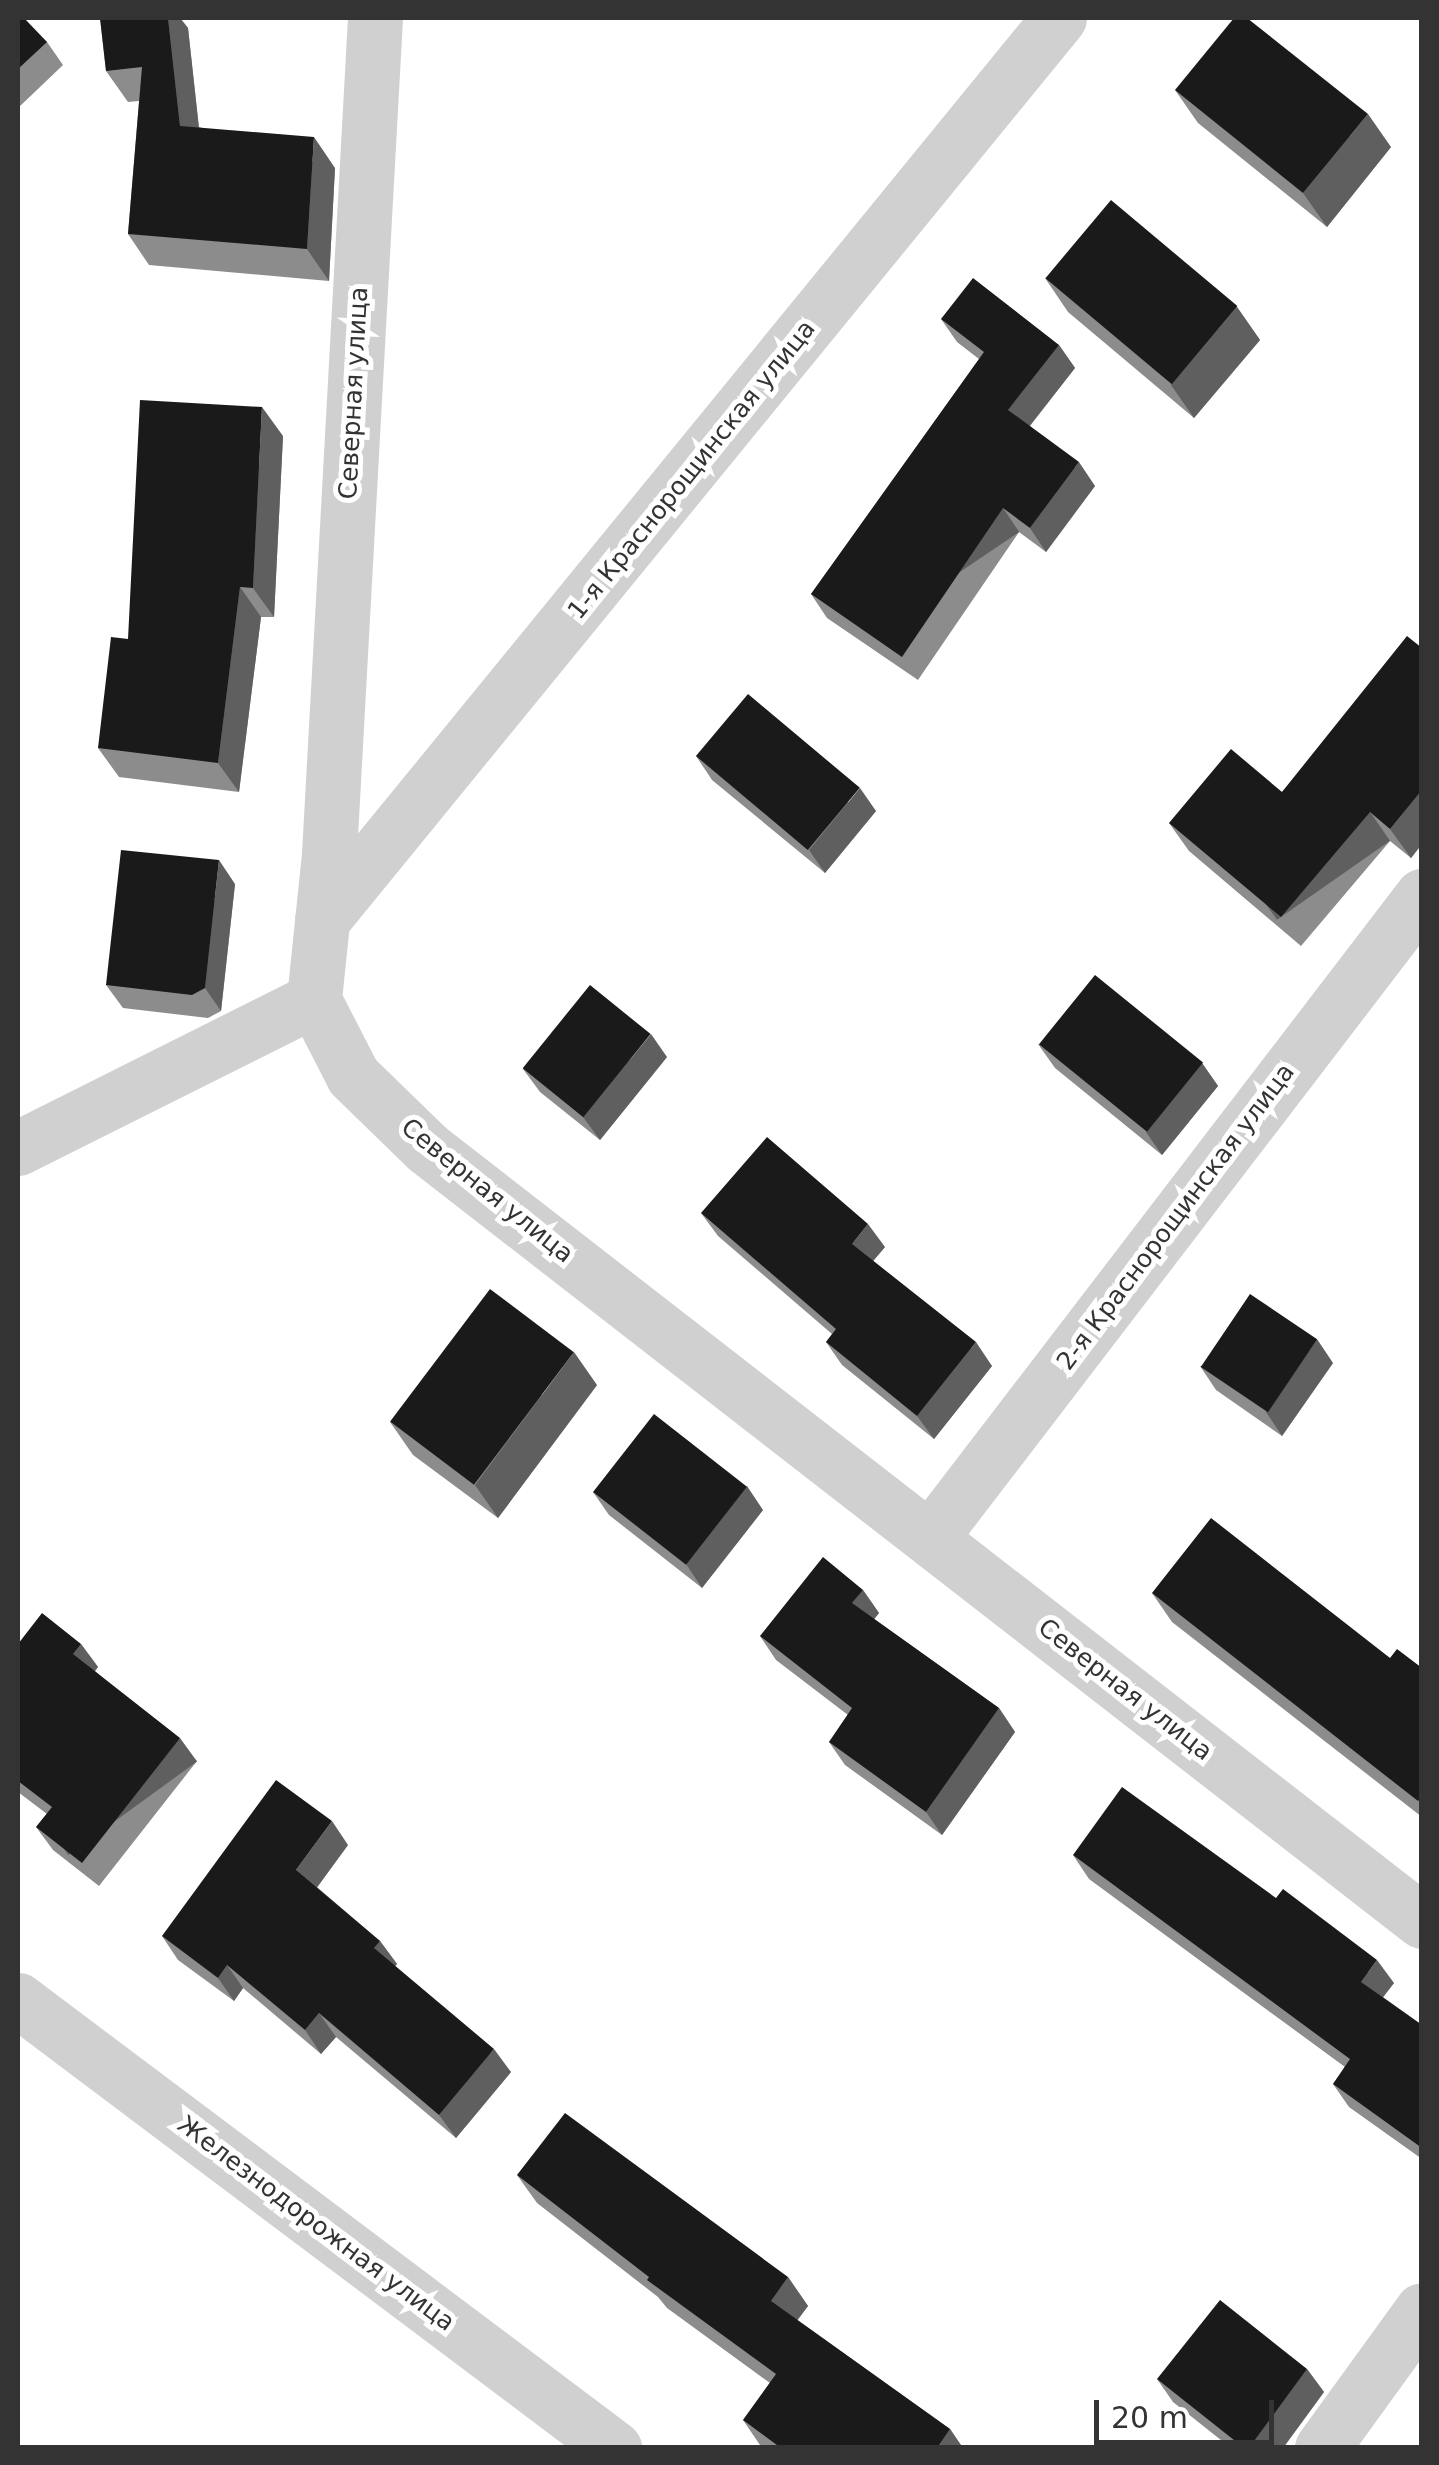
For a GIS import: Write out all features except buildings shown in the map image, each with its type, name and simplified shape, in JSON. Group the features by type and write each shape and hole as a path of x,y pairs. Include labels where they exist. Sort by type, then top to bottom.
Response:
{"street":[{"name":"Северная улица","path":"375,18 322,920 314,1000 353,1076 427,1148 1422,1921"},
{"name":"1-я Краснорощинская улица","path":"322,920 1059,18"},
{"name":"2-я Краснорощинская улица","path":"930,1538 1422,896"},
{"path":"18,1148 314,1000"},
{"name":"Железнодорожная улица","path":"18,2000 614,2448"},
{"path":"1322,2448 1422,2310"}]}
